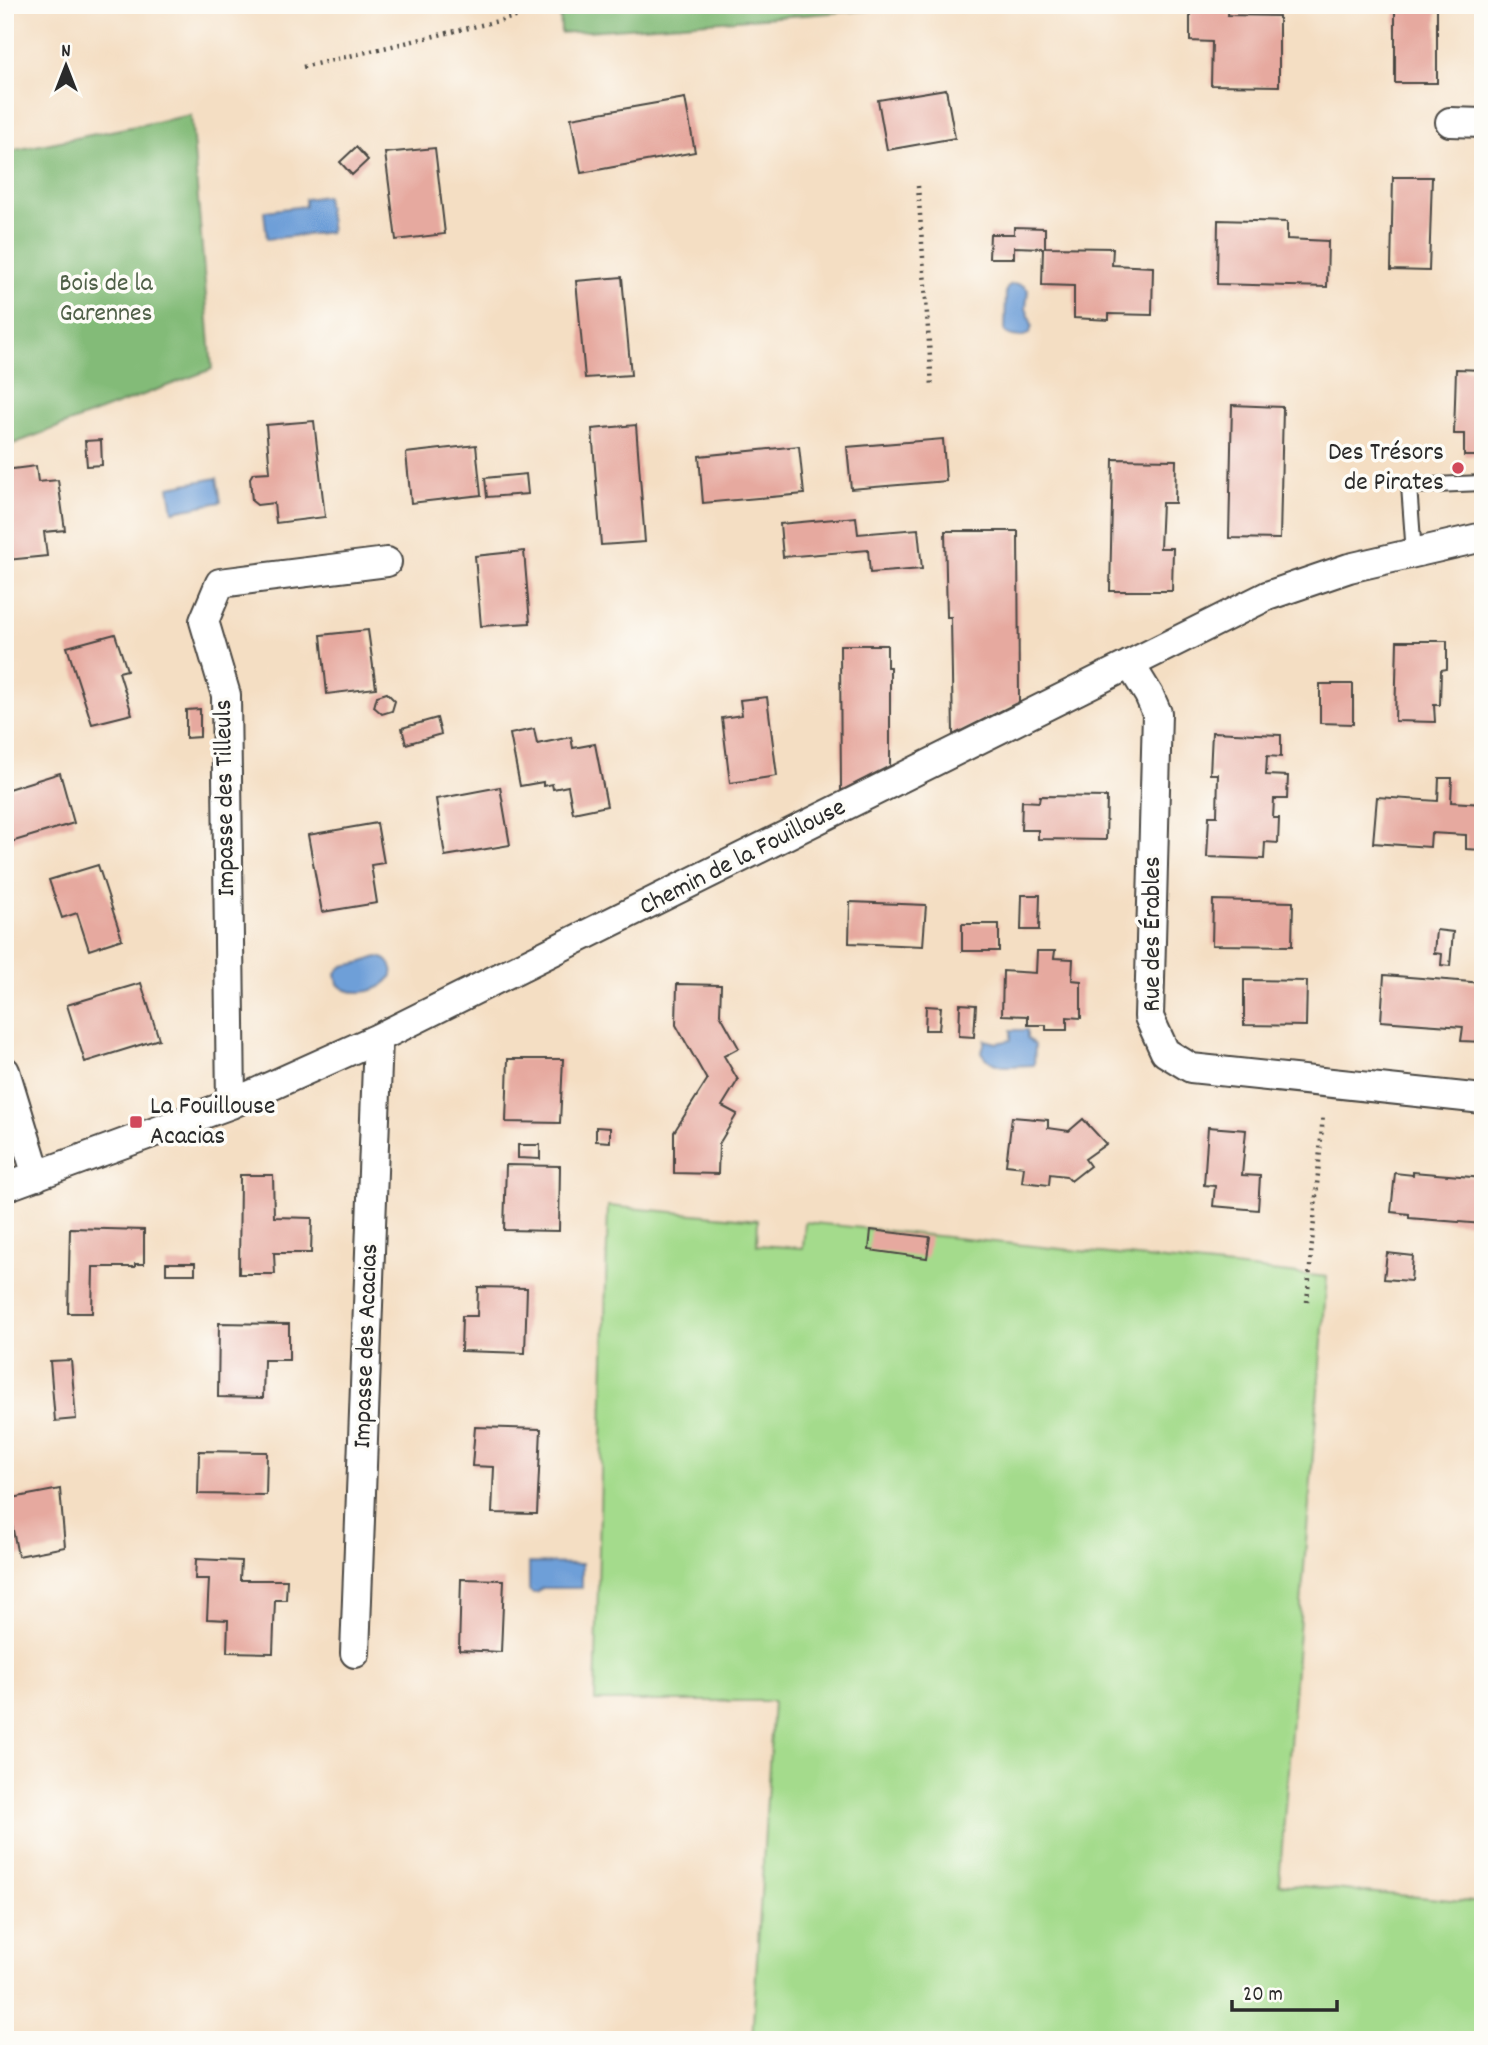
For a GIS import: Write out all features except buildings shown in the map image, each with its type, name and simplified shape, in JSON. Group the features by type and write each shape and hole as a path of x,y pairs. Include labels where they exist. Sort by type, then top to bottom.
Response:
{"street":[{"path":"1450,122 1483,123"},
{"name":"Chemin de la Fouillouse","path":"5,1187 231,1104 378,1038 1267,596 1349,568 1483,537"},
{"name":"Impasse des Tilleuls","path":"231,1104 226,695 204,621 220,583 387,562"},
{"name":"Rue des Érables","path":"1130,664 1157,713 1149,1017 1164,1052 1191,1068 1483,1099"},
{"name":"Impasse des Acacias","path":"355,1653 378,1038"},
{"path":"5,1071 37,1176"}],"lane":[{"path":"1413,554 1409,486 1483,483"}],"path":[{"path":"303,67 566,5"},
{"path":"918,186 932,386"},
{"path":"1307,1302 1326,1082"}],"green space":[{"path":"560,5 936,5 561,33"},
{"name":"Bois de la Garennes","path":"191,115 212,369 5,447 5,152"},
{"path":"608,1206 758,1220 757,1245 803,1248 805,1222 1327,1277 1279,1884 1483,1903 1483,2040 752,2040 773,1701 595,1701"}],"water":[{"path":"326,196 331,232 267,239 264,211 305,206 305,199"},
{"path":"1017,284 1028,290 1026,308 1032,325 1030,333 1018,337 1005,332 1006,290 1010,285"},
{"path":"217,478 221,502 173,511 169,487"},
{"path":"378,957 386,960 392,969 391,977 383,985 370,991 355,992 338,984 336,973 341,968"},
{"path":"1011,1030 1027,1030 1027,1038 1035,1045 1034,1065 998,1065 982,1052 985,1040 997,1043 1011,1040"},
{"path":"529,1563 582,1564 582,1588 542,1588 537,1593 532,1593 529,1590"}],"place":[{"name":"Des Trésors de Pirates","path":"1458,468"},
{"name":"La Fouillouse Acacias","path":"136,1122"}]}
